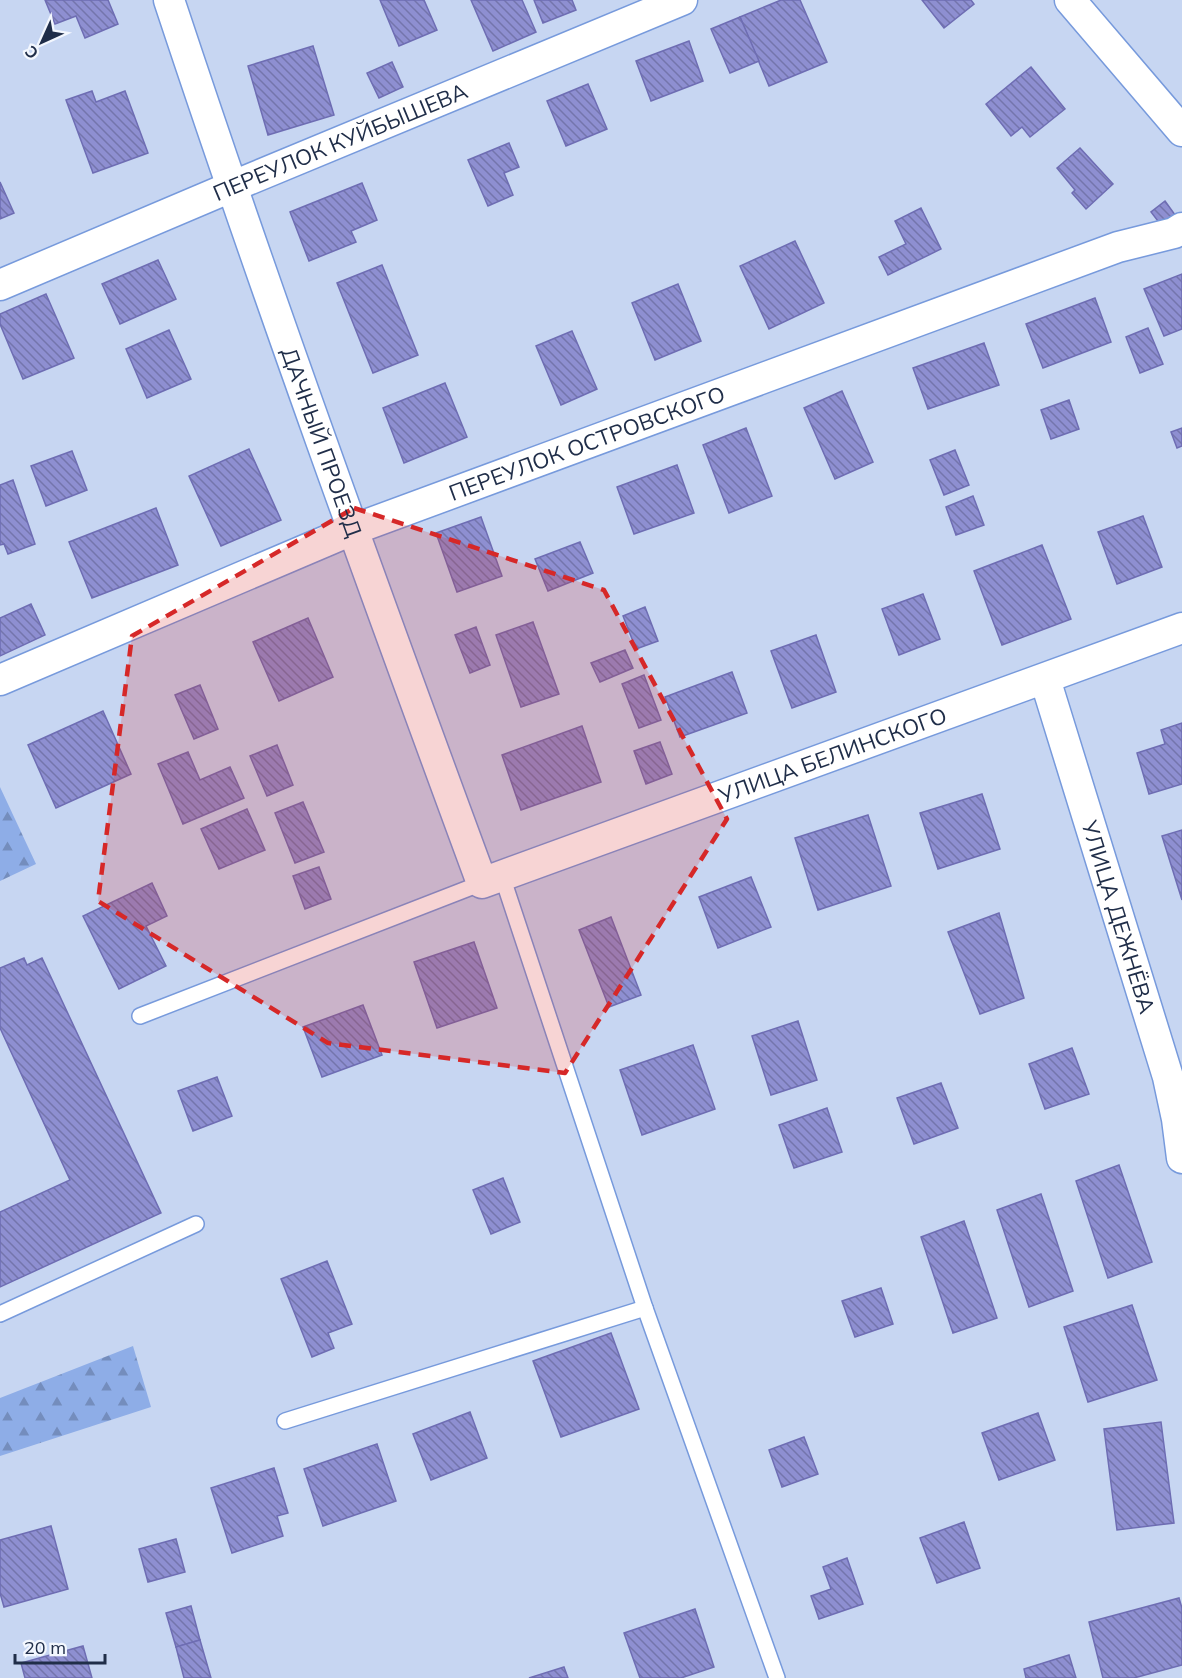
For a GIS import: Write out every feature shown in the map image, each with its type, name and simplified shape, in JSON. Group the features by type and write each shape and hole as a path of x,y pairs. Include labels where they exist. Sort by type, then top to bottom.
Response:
{"street":[{"name":"ДАЧНЫЙ ПРОЕЗД","path":"169,0 231,187 352,530 492,879"},
{"name":"ПЕРЕУЛОК КУЙБЫШЕВА","path":"0,285 682,0"},
{"path":"1070,0 1182,131"},
{"name":"ПЕРЕУЛОК ОСТРОВСКОГО","path":"0,680 352,530 1118,247 1182,228"},
{"name":"УЛИЦА БЕЛИНСКОГО","path":"492,879 1182,628"},
{"name":"УЛИЦА ДЕЖНЁВА","path":"1045,679 1168,1077 1179,1118 1182,1158"}],"lane":[{"path":"140,1016 492,879 777,1678"},
{"path":"0,1314 196,1224"},
{"path":"285,1422 645,1308"}],"highlighted area":[{"path":"354,508 604,590 727,819 565,1073 328,1043 98,901 132,636"}],"green space":[{"path":"0,787 36,864 0,881"},
{"path":"133,1346 151,1407 0,1456 0,1398"}],"building":[{"path":"45,0 108,0 118,24 85,38 76,16 55,24"},
{"path":"380,0 424,0 437,30 399,46"},
{"path":"471,0 522,0 536,32 493,51"},
{"path":"534,0 572,0 576,10 543,23"},
{"path":"781,0 800,0 827,62 769,86 740,17"},
{"path":"922,0 971,0 974,4 944,28"},
{"path":"740,17 759,61 730,73 711,29"},
{"path":"689,41 703,81 651,101 636,61"},
{"path":"313,46 334,115 268,135 248,66"},
{"path":"392,62 403,87 379,98 367,73"},
{"path":"1031,67 1065,109 1030,137 1022,127 1011,136 986,104"},
{"path":"588,84 607,129 566,146 547,101"},
{"path":"92,91 96,102 125,91 148,153 93,173 66,100"},
{"path":"509,143 519,167 504,173 513,195 488,206 468,160"},
{"path":"1080,148 1113,184 1086,209 1072,193 1075,190 1057,168"},
{"path":"0,182 14,213 0,219"},
{"path":"362,183 377,220 351,231 356,242 309,261 290,212"},
{"path":"1165,201 1178,219 1164,229 1151,212"},
{"path":"921,208 941,249 888,275 879,257 906,244 895,221"},
{"path":"795,241 824,303 769,329 740,266"},
{"path":"158,260 176,299 120,324 102,284"},
{"path":"382,265 418,355 373,373 337,283"},
{"path":"1182,274 1182,329 1164,336 1144,289"},
{"path":"678,284 701,341 655,360 632,303"},
{"path":"46,294 74,358 23,379 0,324 0,314"},
{"path":"1095,298 1111,342 1043,368 1026,324"},
{"path":"1148,328 1163,364 1140,373 1126,337"},
{"path":"169,330 191,379 147,398 126,349"},
{"path":"572,331 597,389 561,405 536,346"},
{"path":"984,343 999,385 928,409 913,368"},
{"path":"445,383 467,437 404,463 383,408"},
{"path":"842,391 873,462 835,479 804,408"},
{"path":"1069,400 1079,429 1051,439 1041,410"},
{"path":"746,428 772,496 729,513 703,445"},
{"path":"1182,428 1182,446 1177,448 1171,432"},
{"path":"249,449 281,520 221,546 189,476"},
{"path":"955,450 969,485 944,495 930,460"},
{"path":"72,451 87,490 46,506 31,466"},
{"path":"677,465 694,513 634,534 617,487"},
{"path":"13,480 35,544 8,554 4,544 0,545 0,485"},
{"path":"973,496 984,525 956,535 946,507"},
{"path":"156,508 178,565 92,598 69,542"},
{"path":"1143,516 1162,567 1117,584 1098,532"},
{"path":"481,517 502,576 457,592 436,533"},
{"path":"580,542 593,573 548,591 535,559"},
{"path":"1042,545 1071,619 1002,645 974,571"},
{"path":"923,594 940,639 899,655 882,609"},
{"path":"31,604 45,635 0,656 0,618"},
{"path":"645,607 658,641 636,649 623,616"},
{"path":"308,618 333,677 279,701 253,642"},
{"path":"533,622 559,694 521,707 496,635"},
{"path":"476,627 490,665 470,673 455,635"},
{"path":"816,635 836,692 792,708 771,651"},
{"path":"625,650 633,668 600,682 591,663"},
{"path":"732,672 747,713 680,737 665,697"},
{"path":"644,675 661,720 639,728 622,684"},
{"path":"200,685 218,729 194,739 175,695"},
{"path":"103,711 131,774 56,808 28,745"},
{"path":"1182,723 1182,784 1149,794 1137,753 1165,744 1161,730"},
{"path":"582,726 601,782 521,810 502,755"},
{"path":"660,742 672,774 646,784 634,751"},
{"path":"277,745 293,785 267,796 250,756"},
{"path":"188,752 200,780 230,767 244,798 183,824 158,764"},
{"path":"982,794 1000,849 938,869 920,813"},
{"path":"303,802 324,852 295,863 275,813"},
{"path":"247,809 265,850 219,869 201,829"},
{"path":"868,815 891,886 818,910 795,838"},
{"path":"1182,830 1182,900 1162,836"},
{"path":"319,867 331,899 305,909 293,876"},
{"path":"751,877 771,927 718,948 699,897"},
{"path":"152,883 167,916 146,926 166,966 119,989 83,916"},
{"path":"999,913 1024,998 980,1014 948,932"},
{"path":"611,917 641,995 609,1007 579,930"},
{"path":"474,942 497,1008 437,1028 414,962"},
{"path":"24,958 27,965 42,958 161,1213 0,1287 0,1212 70,1180 0,1028 0,968"},
{"path":"363,1005 382,1055 322,1077 303,1027"},
{"path":"798,1021 817,1080 771,1095 752,1036"},
{"path":"693,1045 715,1109 642,1135 620,1070"},
{"path":"1072,1048 1089,1094 1045,1109 1029,1064"},
{"path":"217,1077 232,1116 193,1131 178,1091"},
{"path":"941,1083 958,1128 914,1144 897,1098"},
{"path":"827,1108 842,1152 794,1168 779,1125"},
{"path":"1119,1165 1152,1262 1108,1278 1076,1181"},
{"path":"503,1178 520,1222 491,1234 473,1190"},
{"path":"1041,1194 1073,1291 1029,1307 997,1210"},
{"path":"964,1221 997,1318 953,1333 921,1237"},
{"path":"327,1261 352,1324 328,1333 334,1348 312,1357 281,1279"},
{"path":"881,1288 893,1324 855,1337 842,1301"},
{"path":"1132,1305 1157,1380 1088,1402 1064,1327"},
{"path":"611,1333 639,1409 561,1437 533,1361"},
{"path":"470,1412 487,1458 431,1480 413,1434"},
{"path":"1038,1413 1055,1460 999,1480 982,1433"},
{"path":"1161,1422 1174,1523 1117,1530 1104,1429"},
{"path":"804,1437 818,1474 782,1487 769,1450"},
{"path":"377,1444 396,1501 323,1526 304,1469"},
{"path":"274,1468 288,1513 277,1516 283,1536 232,1553 211,1488"},
{"path":"964,1522 980,1568 937,1583 920,1538"},
{"path":"51,1526 68,1589 4,1607 0,1593 0,1540"},
{"path":"176,1539 185,1572 148,1582 139,1549"},
{"path":"847,1558 863,1604 819,1619 811,1596 831,1589 823,1567"},
{"path":"1179,1598 1182,1608 1182,1665 1134,1678 1103,1678 1089,1622"},
{"path":"191,1606 200,1640 176,1647 166,1613"},
{"path":"695,1609 714,1667 681,1678 640,1678 624,1633"},
{"path":"200,1640 211,1678 184,1678 176,1647"},
{"path":"83,1646 92,1678 25,1678 21,1663"},
{"path":"1069,1655 1076,1678 1026,1678 1024,1669"},
{"path":"564,1667 568,1678 529,1678"}]}
